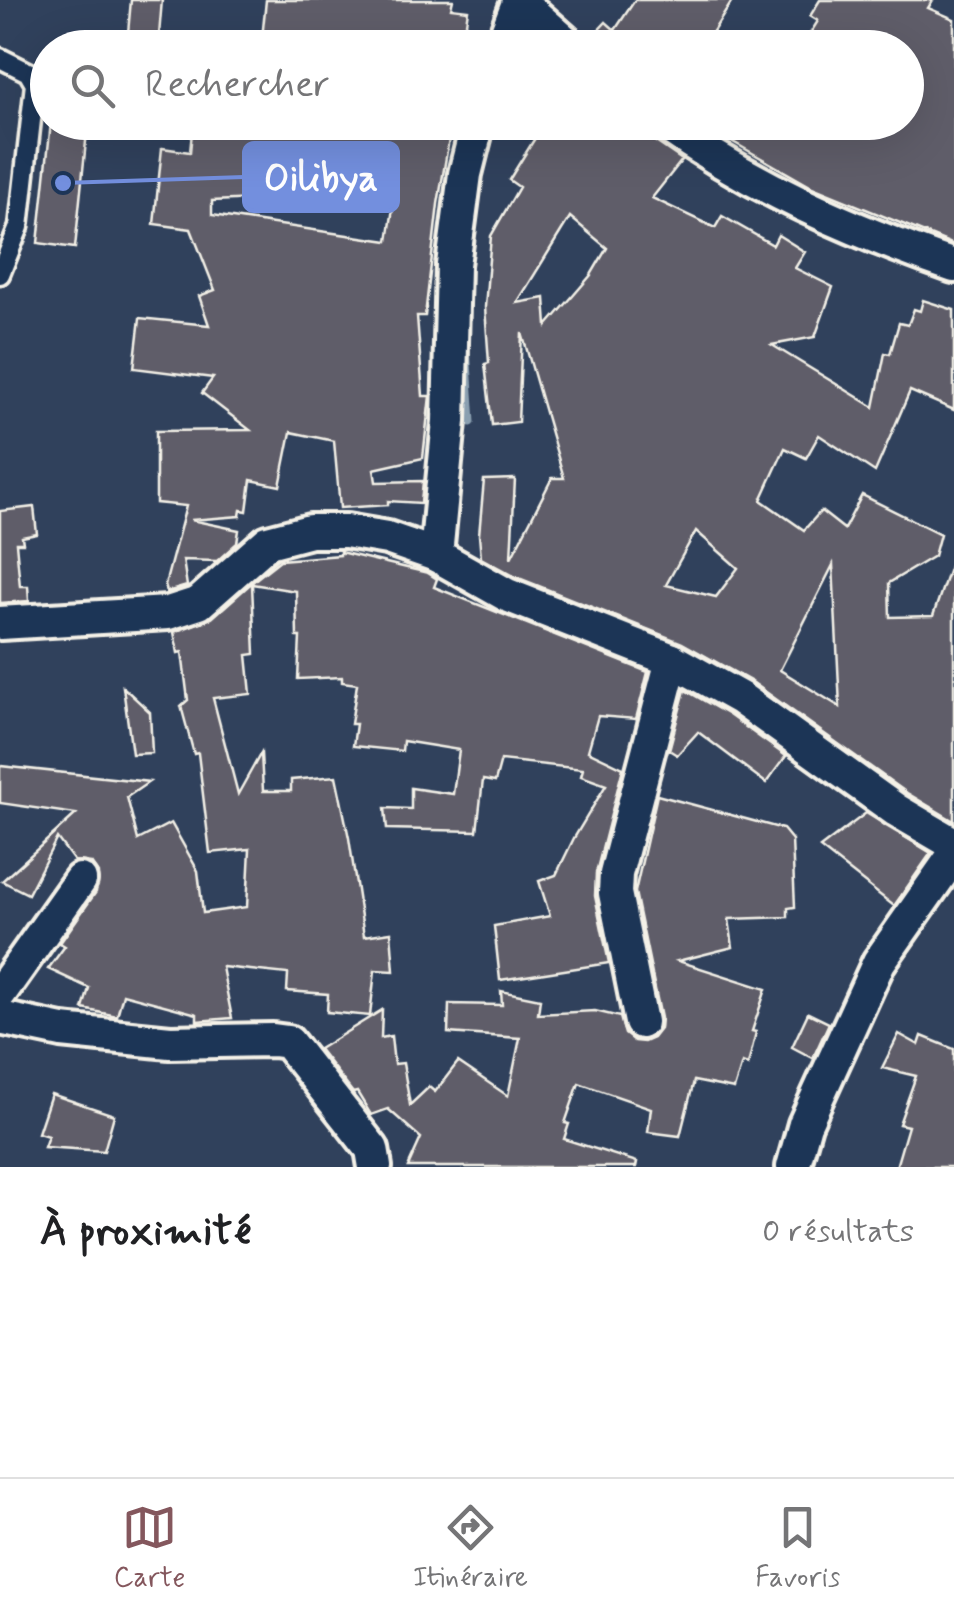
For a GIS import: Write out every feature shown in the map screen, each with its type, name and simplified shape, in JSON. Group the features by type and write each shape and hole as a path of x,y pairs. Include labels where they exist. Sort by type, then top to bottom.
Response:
{"street":[{"path":"507,30 518,0 552,30"},
{"path":"436,555 449,420 453,265 464,174 473,140"},
{"path":"692,140 795,203 954,266"},
{"path":"0,623 168,612 199,604 268,542 310,531 346,531 387,538 436,555 506,595 672,660 740,698 896,810 954,844"},
{"path":"641,1022 616,893 616,874 672,660"},
{"path":"793,1167 805,1124 879,962 954,855"},
{"path":"0,994 80,880"},
{"path":"0,1018 62,1030 170,1042 288,1042 372,1149 375,1167"}],"lane":[{"path":"0,58 30,75"},
{"path":"0,274 19,227 30,134"}],"building":[{"path":"131,0 162,0 159,30 128,30"},
{"path":"266,0 453,0 451,8 468,10 465,30 263,30"},
{"path":"635,0 733,0 714,30 615,30"},
{"path":"820,0 933,0 928,8 954,19 954,245 812,187 730,140 924,140 924,30 812,30 818,21 810,16"},
{"path":"606,22 615,30 598,30"},
{"path":"49,140 86,140 75,248 38,243"},
{"path":"191,140 449,140 425,316 417,316 423,396 430,396 423,458 374,469 376,482 423,481 421,503 388,501 388,505 340,508 334,441 291,432 280,486 251,480 247,511 241,510 240,516 191,520 239,530 237,543 217,561 183,560 187,586 167,592 165,585 186,506 156,503 156,431 250,430 202,393 213,378 134,368 140,318 209,325 199,296 215,290 191,229 154,224 162,148 190,152","holes":["343,189 395,195 388,241 212,215 212,201 343,195"]},
{"path":"534,140 653,140 682,160 652,198 715,228 722,216 773,245 778,235 805,252 795,268 833,287 815,337 772,345 874,407 885,353 890,354 899,323 908,325 914,309 920,311 923,300 954,310 954,410 910,391 875,472 819,435 806,458 785,448 761,500 804,530 821,511 844,529 862,495 940,534 934,556 889,583 890,617 933,616 950,566 954,567 954,821 907,793 752,682 682,643 516,577 481,558 484,480 515,479 511,558 552,478 564,478 522,333 518,422 492,425 485,364 489,363 485,307 491,236 519,187 509,180","holes":["570,217 607,248 591,275 547,326 545,298 517,303","696,531 738,568 716,597 666,585","833,565 840,707 780,670"]},
{"path":"34,507 37,534 22,537 23,543 16,543 20,586 28,586 29,601 0,603 0,511"},
{"path":"340,552 428,573 437,579 434,587 648,672 636,719 598,716 588,751 623,768 596,873 595,896 609,963 500,980 494,926 550,916 539,881 556,875 606,785 581,776 583,769 501,760 495,782 483,780 477,831 387,829 385,808 411,809 411,788 453,794 459,750 403,741 402,751 353,746 356,724 351,724 357,684 342,682 342,677 298,679 296,591 252,584 255,654 247,655 251,694 213,698 238,794 261,753 263,791 291,791 291,780 336,776 364,936 391,932 394,971 375,970 370,1016 327,1012 328,994 287,991 288,974 222,967 232,1018 197,1021 197,1014 123,994 117,1016 83,1009 89,988 48,969 65,946 60,943 96,892 98,873 91,863 74,861 57,838 28,894 2,881 76,814 0,803 0,766 149,782 127,797 138,840 171,823 198,871 203,913 247,907 250,849 210,853 198,753 194,754 181,706 188,700 182,652 178,653 174,632 212,618 280,560"},
{"path":"123,687 150,712 152,753 132,754"},
{"path":"685,690 729,715 786,756 766,783 698,732 677,755 669,750"},
{"path":"657,795 783,829 792,840 795,907 788,908 788,917 729,919 733,947 678,961 766,989 752,1031 756,1032 748,1065 742,1063 734,1089 694,1081 680,1136 648,1132 651,1108 579,1083 565,1123 569,1124 564,1139 637,1162 636,1167 408,1167 421,1138 388,1109 371,1115 357,1092 353,1093 319,1049 382,1010 381,1038 391,1036 394,1064 403,1063 410,1105 429,1087 435,1092 458,1062 508,1096 520,1038 448,1033 449,1004 502,1005 501,991 540,999 538,1014 595,1011 620,1017 625,1034 634,1041 653,1038 660,1029 661,1018 635,892"},
{"path":"866,813 931,853 894,906 820,848"},
{"path":"808,1013 829,1023 813,1058 792,1047"},
{"path":"899,1034 919,1045 922,1036 954,1049 954,1167 896,1167 908,1126 899,1124 916,1076 882,1068"},
{"path":"51,1094 114,1115 104,1151 44,1147 48,1136 38,1133"}],"waterway":[{"path":"466,348 471,422"}],"place":[{"name":"Oilibya","path":"63,183"}]}
